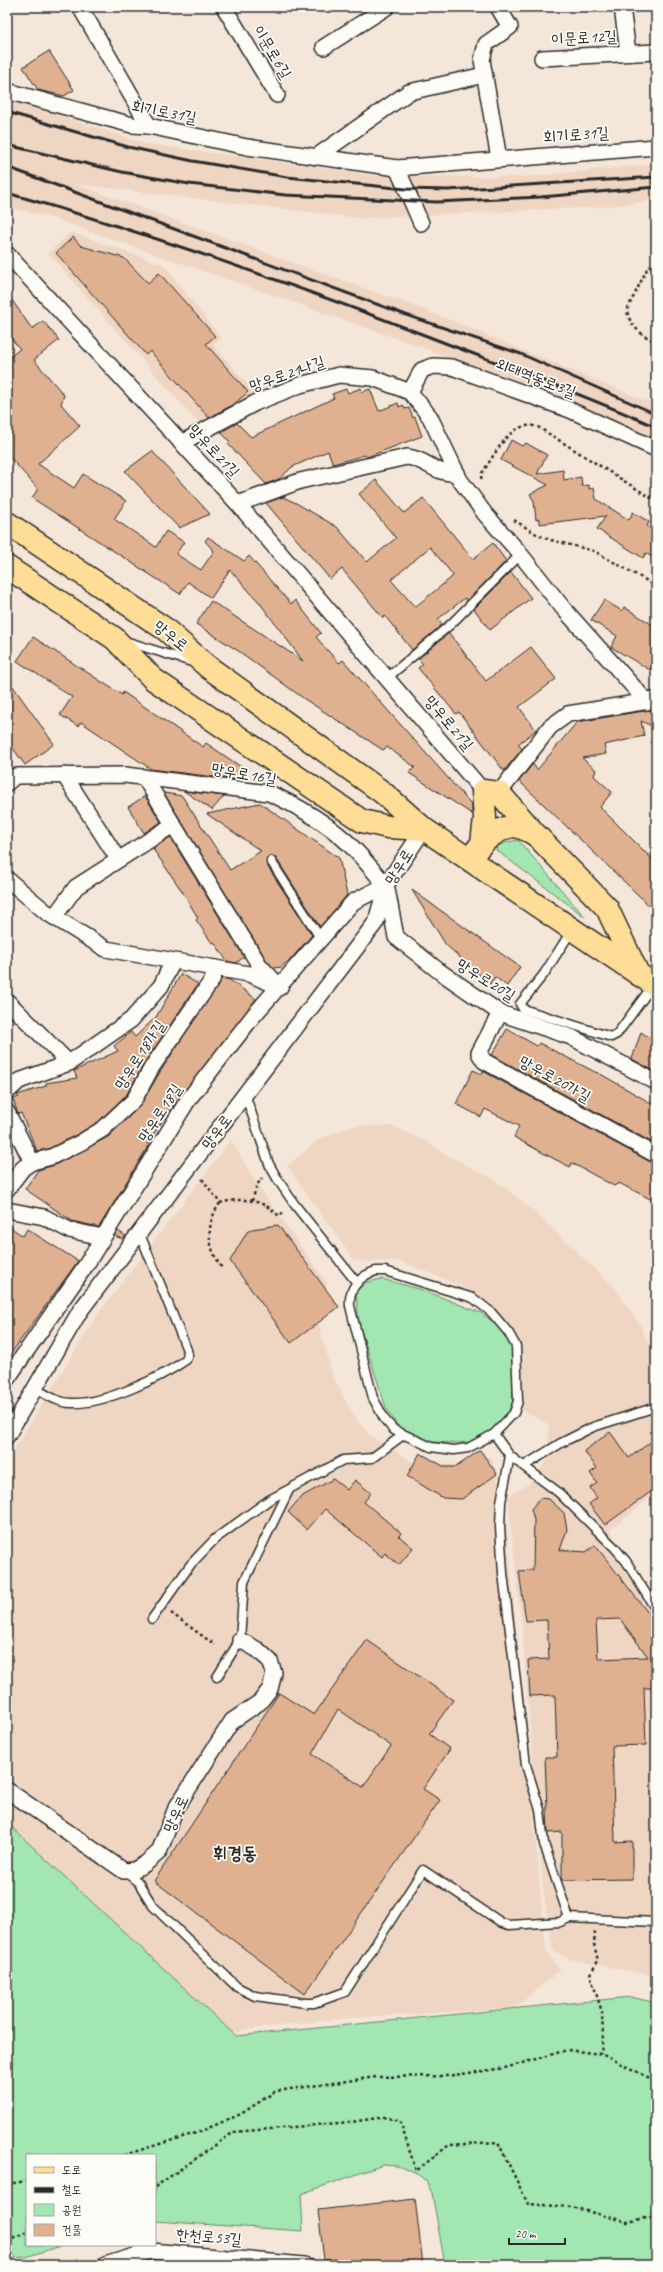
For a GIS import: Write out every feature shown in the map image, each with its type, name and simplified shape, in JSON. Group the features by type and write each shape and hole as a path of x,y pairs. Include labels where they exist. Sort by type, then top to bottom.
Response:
{"main road":[{"name":"망우로","path":"7,523 165,629 208,667 382,792 424,829 476,851 573,930 649,981"},
{"name":"망우로","path":"7,567 114,638 153,679 362,821 388,827 424,829"},
{"path":"491,792 536,835 607,908 649,981"},
{"path":"476,851 491,792"},
{"path":"476,851 504,829 513,826 523,828 536,835"}],"street":[{"path":"80,7 149,126"},
{"name":"이문로6길","path":"224,7 277,95"},
{"path":"324,47 387,7"},
{"path":"498,7 510,27 486,44 482,60 499,159"},
{"name":"이문로12길","path":"622,7 628,53"},
{"name":"이문로12길","path":"542,58 656,52"},
{"path":"316,157 409,92 484,75"},
{"name":"회기로31길","path":"7,91 132,124 149,126 247,147 397,168 656,147"},
{"path":"397,168 420,223"},
{"name":"망우로21길","path":"7,254 238,504 387,678 491,792"},
{"name":"외대역동로3길","path":"410,392 422,370 433,366 452,367 570,410 656,449"},
{"name":"망우로21나길","path":"182,443 262,400 300,385 340,375 373,378 410,392"},
{"path":"410,392 430,417 457,473 485,514 563,608 652,701"},
{"path":"238,504 300,481 407,457 415,458 441,473 457,473"},
{"path":"491,792 550,727 568,714 652,701"},
{"name":"망우로16길","path":"10,775 144,777 261,792 286,801 347,842 386,885"},
{"path":"64,775 118,859"},
{"path":"144,777 260,966 280,986"},
{"path":"54,917 76,887 173,825"},
{"name":"망우로","path":"7,1436 80,1311 376,922 386,885 424,829"},
{"path":"7,879 54,917 106,950 249,974 280,986"},
{"name":"망우로18길","path":"7,1379 103,1237 188,1100 254,1015 353,902 386,885"},
{"name":"망우로20길","path":"386,885 396,937 439,971 500,1013 571,1037 656,1082"},
{"name":"망우로18가길","path":"7,1092 19,1081 69,1063 131,1020 161,986 173,961"},
{"name":"망우로18가길","path":"7,1189 23,1168 32,1162 51,1157 80,1143 103,1129 134,1100 152,1067 212,980 216,968"},
{"path":"7,1001 69,1063"},
{"name":"망우로20가길","path":"500,1013 479,1053 484,1061 656,1155"},
{"path":"7,1112 32,1162"},
{"path":"7,1210 44,1217 69,1230 103,1237"},
{"name":"망우로","path":"124,1871 134,1870 145,1864 159,1852 176,1808 232,1721 260,1702 270,1689 274,1673 270,1661 258,1650 240,1640"},
{"path":"7,1790 124,1871"},
{"name":"한천로53길","path":"110,2264 151,2251 266,2263 304,2265"}],"lane":[{"path":"387,678 451,624 520,555"},
{"path":"114,638 208,667"},
{"path":"271,861 321,939"},
{"path":"573,930 544,974 520,1004 523,1009 611,1037 617,1034 649,981"},
{"path":"245,1094 269,1164 294,1205 357,1283"},
{"path":"34,1388 70,1403 92,1402 159,1378 186,1360 188,1355 187,1350 140,1234"},
{"path":"385,1271 473,1298 496,1317 508,1332 516,1346 518,1401 514,1413 494,1434 468,1448 454,1450 431,1447 403,1435 390,1426 371,1391 350,1306 351,1295 357,1283 369,1273 385,1271"},
{"path":"524,1466 561,1443 593,1427 656,1407"},
{"path":"494,1434 510,1456 558,1492 614,1547 626,1561 656,1610"},
{"path":"152,1619 191,1564 215,1540 269,1500 344,1460 372,1458 403,1435"},
{"path":"510,1456 501,1502 500,1527 503,1573 526,1765 540,1810 544,1844 569,1918"},
{"path":"217,1677 240,1640 244,1582 289,1490"},
{"path":"124,1871 138,1882 153,1906 237,1986 255,1996 314,2003 345,1992 423,1870 502,1923 509,1926 560,1922 569,1918 656,1922"}],"path":[{"path":"656,261 647,269 627,310 630,319 640,332 656,342"},
{"path":"481,482 482,472 511,434 521,426 530,424 538,427 656,501"},
{"path":"513,519 538,535 551,540 594,551 656,586"},
{"path":"199,1175 220,1203"},
{"path":"252,1201 257,1185 263,1177"},
{"path":"222,1268 209,1245 211,1225 215,1210 220,1203 232,1200 252,1201 269,1207 279,1216 294,1205"},
{"path":"161,1606 215,1645"},
{"path":"596,1920 594,1944 598,1961 590,1974 602,2012 603,2036 601,2054"},
{"path":"127,2154 199,2132 241,2114 276,2091 376,2077 447,2076 505,2068 567,2050 601,2054 656,2081"},
{"path":"156,2186 234,2132 351,2122 384,2117 400,2121 416,2171 449,2145 498,2142 528,2204 572,2206 627,2222 656,2216"},
{"path":"7,2184 26,2181"},
{"path":"7,2240 26,2232"}],"shaded area":[{"path":"7,98 146,144 382,176 524,177 656,164 656,200 602,207 359,218 75,184 433,313 656,405 656,446 613,425 427,349 49,217 7,207"},
{"path":"71,232 164,265 221,338 213,345 258,396 209,435 48,253"},
{"path":"352,1126 391,1126 418,1137 450,1157 495,1180 530,1208 614,1287 640,1325 656,1360 656,1493 610,1530 656,1609 656,1993 649,1975 569,1959 553,1950 543,1888 523,1638 508,1497 529,1484 548,1459 549,1425 522,1410 519,1340 488,1302 459,1285 400,1261 369,1262 354,1260 287,1166 318,1140"},
{"path":"231,1140 258,1186 327,1283 318,1321 332,1374 352,1414 369,1435 413,1462 454,1465 491,1457 504,1500 546,1951 560,1970 515,2008 339,2019 243,2030 78,2124 7,2078 7,1461 96,1317"}],"green space":[{"path":"518,840 585,917 496,850 496,847 504,843"},
{"path":"382,1279 423,1290 481,1313 500,1327 512,1347 513,1401 506,1418 498,1426 475,1442 433,1442 398,1426 386,1408 359,1324 356,1291 367,1282"},
{"path":"7,1823 236,2036 631,1997 656,2003 656,2265 445,2265 432,2193 426,2181 415,2172 397,2166 383,2165 301,2194 303,2231 156,2221 156,2154 26,2154 26,2246 60,2246 26,2257 7,2258"}],"building":[{"path":"49,51 74,90 64,96 38,90 23,67"},
{"path":"73,237 81,246 124,258 148,283 159,273 215,336 206,344 248,392 234,404 209,418 150,351 146,355 56,253"},
{"path":"7,293 32,329 43,321 59,340 34,360 64,395 61,404 80,426 38,464 74,488 83,474 126,501 114,519 156,547 166,531 184,542 176,554 201,570 214,551 205,541 208,537 244,561 249,556 291,604 295,600 321,633 316,637 339,663 343,660 472,805 472,814 409,773 415,767 387,747 383,750 303,698 240,652 196,624 211,601 303,661 259,602 230,570 211,598 188,582 180,594 32,498 38,489 7,454 7,359 20,349 7,333"},
{"path":"361,388 362,392 370,389 379,411 398,403 399,407 403,405 405,409 409,408 413,418 415,417 422,436 367,457 365,455 333,464 328,451 292,467 279,479 266,484 228,444 230,442 221,432 237,423 251,437 334,398 332,394 346,389 348,393"},
{"path":"511,440 522,446 526,443 547,455 537,474 563,470 564,480 581,477 582,486 589,485 589,489 594,488 596,499 629,520 633,512 649,522 647,526 656,532 656,560 646,553 643,558 597,529 606,516 539,524 539,519 536,520 534,501 530,494 548,485 501,460"},
{"path":"152,451 210,514 179,528 125,471"},
{"path":"376,480 404,513 423,498 473,559 493,543 506,561 467,601 465,598 438,619 442,625 412,650 385,616 383,618 342,569 330,579 266,503 283,497 296,503 337,527 367,562 396,538 359,494","holes":["430,547 453,575 415,607 391,580"]},
{"path":"511,572 531,598 490,630 474,609"},
{"path":"604,600 622,611 624,607 656,627 656,661 650,670 611,647 617,636 591,620"},
{"path":"449,633 486,681 531,647 556,679 519,707 536,730 518,744 522,749 504,771 459,712 456,714 418,668 423,664 418,659"},
{"path":"33,637 122,695 123,692 203,747 206,743 247,771 238,780 151,769 81,722 78,726 60,715 72,697 17,661"},
{"path":"7,678 54,744 25,765 7,740"},
{"path":"656,709 656,728 641,721 644,736 604,745 606,754 582,758 596,770 594,776 612,792 600,807 656,863 656,912 519,781 533,764 537,770 577,722"},
{"path":"184,791 224,796 212,810"},
{"path":"164,793 182,796 230,870 261,851 207,814 260,803 339,858 347,895 320,927 276,858 271,856 268,857 266,864 312,935 290,960 281,967 274,968 267,961"},
{"path":"145,796 161,822 144,833 128,807"},
{"path":"170,837 244,957 236,963 227,961 214,942 212,943 196,920 198,918 184,894 153,849"},
{"path":"412,890 520,967 507,986 495,977 490,984 446,945"},
{"path":"181,974 198,984 145,1062 127,1094 98,1122 48,1149 37,1151 21,1113 18,1114 13,1099 19,1097 17,1095 46,1086 46,1083 77,1078 74,1071 118,1051 114,1046 131,1032 135,1037 156,1017"},
{"path":"222,978 230,980 256,999 168,1113 147,1144 149,1145 99,1227 72,1221 25,1189 38,1170 55,1165 108,1137 140,1106 160,1072"},
{"path":"507,1029 537,1046 539,1043 597,1072 656,1106 655,1144 492,1055"},
{"path":"641,1032 656,1042 656,1072 632,1059"},
{"path":"473,1070 482,1074 483,1071 656,1165 656,1202 619,1183 614,1186 572,1163 570,1167 543,1153 514,1137 519,1126 485,1109 481,1117 456,1104"},
{"path":"7,1225 23,1236 27,1229 78,1261 7,1359"},
{"path":"278,1225 339,1307 291,1343 230,1261 247,1232 252,1229"},
{"path":"118,1231 126,1236 123,1239 114,1236"},
{"path":"610,1432 629,1458 656,1438 656,1488 605,1525 589,1504 597,1498 590,1488 597,1483 590,1473 597,1468 584,1451"},
{"path":"480,1450 497,1474 462,1499 443,1498 407,1476 420,1453 445,1467 456,1467"},
{"path":"333,1479 347,1490 355,1480 371,1493 364,1502 401,1533 399,1536 413,1548 399,1565 385,1553 382,1557 325,1509 307,1530 288,1512 301,1497"},
{"path":"540,1498 549,1499 564,1513 567,1530 560,1550 586,1552 595,1545 656,1623 656,1688 644,1688 646,1745 612,1746 615,1842 632,1841 632,1879 562,1880 562,1832 548,1833 545,1757 557,1757 555,1695 530,1696 528,1660 549,1659 547,1620 526,1621 519,1571 533,1570 534,1520 531,1509","holes":["620,1619 648,1657 598,1659 596,1620"]},
{"path":"367,1640 453,1700 429,1734 450,1749 423,1789 440,1800 305,1994 154,1881 279,1693 314,1715","holes":["338,1709 391,1746 363,1787 312,1754"]},
{"path":"415,2199 423,2265 336,2265 335,2259 324,2260 318,2210"}],"railway":[{"path":"7,112 128,147 193,161 287,177 406,189 448,190 656,177"},
{"path":"7,145 122,172 189,184 285,195 437,202 541,197 656,187"},
{"path":"7,167 406,315 521,354 656,414"},
{"path":"7,193 60,208 166,242 271,278 542,380 656,427"}],"district":[{"name":"휘경동","path":"235,1853"}]}
